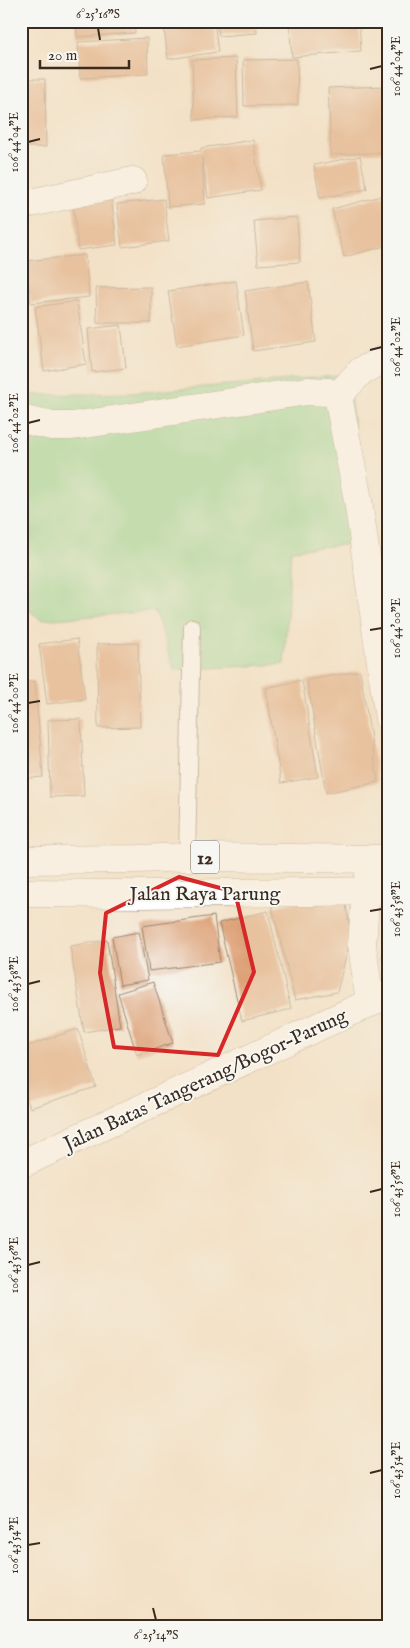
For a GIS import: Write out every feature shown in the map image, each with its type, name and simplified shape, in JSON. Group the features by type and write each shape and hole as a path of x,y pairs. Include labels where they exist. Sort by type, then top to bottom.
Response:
{"main road":[{"path":"21,205 133,181"},
{"path":"338,396 361,371 389,357"},
{"path":"21,419 52,426 72,426 307,391 328,392 338,396"},
{"path":"338,396 358,500 389,719"},
{"name":"Jalan Raya Parung","path":"21,860 186,857 380,859"},
{"path":"380,859 378,892 365,903 362,945 380,999"},
{"name":"Jalan Raya Parung","path":"21,893 378,892"},
{"name":"Jalan Batas Tangerang/Bogor–Parung","path":"21,1164 380,999"}],"lane":[{"path":"186,857 192,627"}],"highlighted area":[{"path":"179,877 235,892 254,972 218,1055 114,1047 100,973 106,913"}],"green space":[{"path":"347,375 370,542 291,550 284,664 174,670 155,611 41,620 21,603 21,392 32,395 133,393"},
{"path":"389,908 389,967 379,962 380,916"}],"building":[{"path":"76,21 134,21 135,33 77,37"},
{"path":"163,21 214,21 218,52 168,59"},
{"path":"217,21 256,21 257,33 219,36"},
{"path":"289,21 359,21 361,51 292,57"},
{"path":"147,38 148,74 80,78 78,42"},
{"path":"236,58 238,117 194,120 192,60"},
{"path":"297,59 298,105 244,106 243,60"},
{"path":"21,79 45,79 46,147 21,147"},
{"path":"389,86 389,152 331,155 328,88"},
{"path":"253,140 261,190 208,198 202,157 205,204 168,207 164,154 201,151 201,148"},
{"path":"360,156 367,189 320,198 314,165"},
{"path":"389,194 389,245 344,257 332,209"},
{"path":"111,197 117,245 78,250 73,201"},
{"path":"164,199 169,241 122,247 117,204"},
{"path":"297,217 300,262 258,265 254,221"},
{"path":"85,255 89,297 31,303 26,261"},
{"path":"236,281 244,335 177,346 168,291"},
{"path":"308,282 316,342 253,351 245,291"},
{"path":"151,287 151,323 97,323 96,288"},
{"path":"77,301 86,364 44,371 35,307"},
{"path":"121,325 126,368 92,372 88,329"},
{"path":"77,639 85,699 47,704 39,644"},
{"path":"138,643 140,727 98,728 97,644"},
{"path":"360,671 378,782 326,793 307,680"},
{"path":"302,680 318,777 281,783 266,688"},
{"path":"35,681 43,777 21,779 21,682"},
{"path":"81,719 84,796 50,797 48,720"},
{"path":"344,892 351,936 337,992 295,1000 272,907"},
{"path":"268,911 291,1009 242,1021 219,923"},
{"path":"214,916 220,962 149,971 142,926"},
{"path":"139,932 148,980 120,985 112,937"},
{"path":"107,940 120,1026 84,1032 70,946"},
{"path":"153,982 173,1043 137,1055 118,993"},
{"path":"21,1019 26,1046 21,1046"},
{"path":"78,1029 96,1087 30,1108 21,1082 21,1048"}]}
